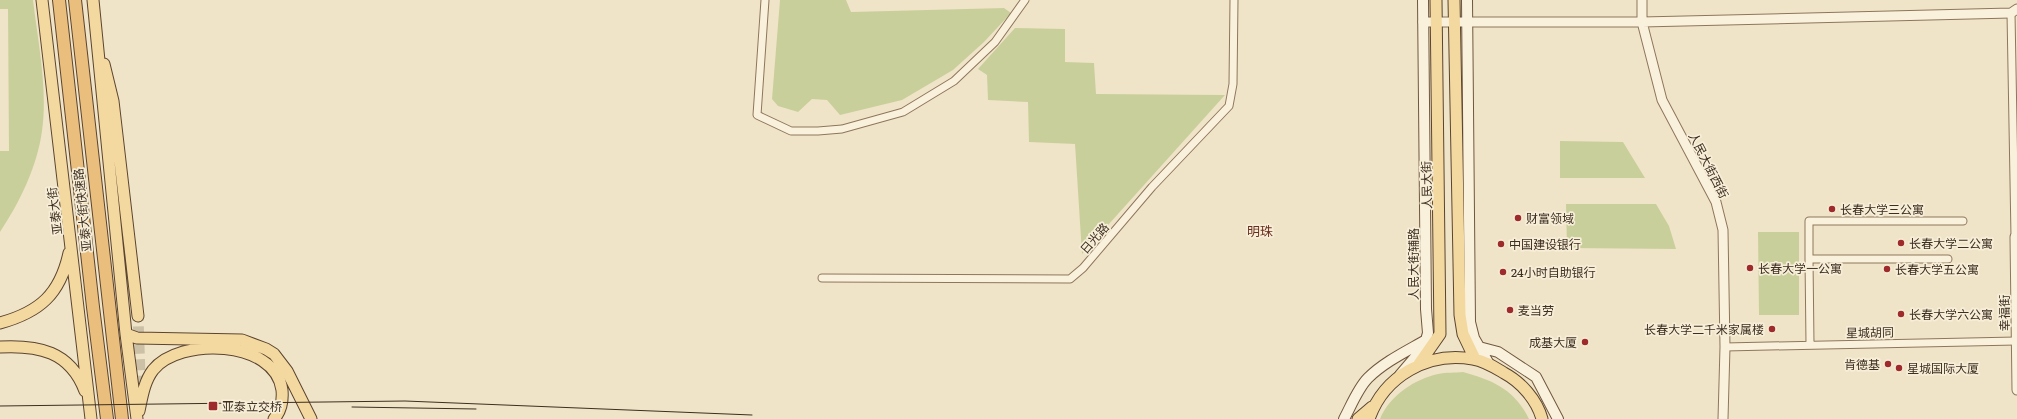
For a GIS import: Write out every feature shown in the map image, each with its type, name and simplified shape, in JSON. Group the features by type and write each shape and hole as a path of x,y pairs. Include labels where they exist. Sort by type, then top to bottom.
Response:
{"highway":[{"name":"亚泰大街快速路","path":"59,0 93,307 108,419"},
{"name":"亚泰大街快速路","path":"75,0 122,419"}],"main road":[{"name":"亚泰大街","path":"42,0 71,245 87,397 91,419"},
{"path":"93,0 126,334 137,419"},
{"name":"人民大街辅路","path":"1400,375 1423,348 1428,333 1426,309 1423,0"},
{"name":"人民大街","path":"1419,364 1440,334 1436,0"},
{"path":"1454,0 1460,315 1463,334 1475,359"},
{"path":"1467,0 1470,322 1474,338 1489,364"},
{"path":"98,46 113,101 138,316"},
{"path":"0,323 28,314 51,295 60,282 65,270 71,245"},
{"path":"126,334 137,338 242,340 266,349 274,354 287,371 311,419"},
{"path":"1344,419 1351,404 1368,378 1395,358 1426,340"},
{"path":"0,347 28,346 54,353 77,374 87,397"},
{"path":"1479,347 1498,352 1536,378 1558,419"},
{"path":"137,419 147,380 152,371 164,359 182,351 214,349 241,351 251,354 270,365 280,381 283,396 281,408 274,419"},
{"path":"1358,419 1374,405 1385,389 1400,375 1419,364 1455,357 1475,359 1489,364 1515,379 1530,395 1543,418"},
{"path":"1369,419 1374,405"}],"street":[{"path":"765,0 757,115 791,131 842,129 902,112 954,81 995,42 1025,0"},
{"name":"日光路","path":"822,278 1070,278 1083,268 1152,187 1229,106 1233,84 1234,0"},
{"name":"人民大街西街","path":"1642,0 1642,22 1662,100 1716,202 1723,230 1725,347 1723,419"},
{"path":"1423,22 1642,22 2014,11 2016,236"},
{"path":"1810,344 1809,221 1963,221"},
{"name":"幸福街","path":"2016,236 2017,390"},
{"path":"1809,259 1948,259"},
{"name":"星城胡同","path":"1725,347 1810,344 2016,341"}],"green space":[{"path":"0,0 33,0 42,66 44,115 40,144 32,171 21,196 0,232 0,151 9,151 8,9 0,9"},
{"path":"780,0 846,0 851,12 1004,8 1011,13 984,42 953,70 902,100 840,115 827,100 812,99 798,112 778,106 772,99"},
{"path":"1015,28 1065,29 1065,62 1094,63 1096,94 1225,95 1082,254 1075,144 1029,142 1028,102 988,100 987,75 978,69"},
{"path":"1560,141 1623,142 1645,178 1560,178"},
{"path":"1566,204 1656,204 1669,226 1676,249 1567,248"},
{"path":"1758,232 1799,232 1799,315 1759,315"},
{"path":"1463,372 1493,383 1510,393 1529,419 1380,419 1384,411 1396,396 1412,384 1429,376 1444,373"}],"tunnel":[{"path":"136,403 140,376 138,316"}],"tram line":[{"path":"0,406 405,401 752,415"},
{"path":"352,407 476,409"}],"place":[{"name":"长春大学三公寓","path":"1832,209"},
{"name":"财富领域","path":"1518,218"},
{"name":"长春大学二公寓","path":"1901,243"},
{"name":"中国建设银行","path":"1501,244"},
{"name":"长春大学一公寓","path":"1750,268"},
{"name":"长春大学五公寓","path":"1887,269"},
{"name":"24小时自助银行","path":"1503,272"},
{"name":"麦当劳","path":"1510,310"},
{"name":"长春大学六公寓","path":"1901,314"},
{"name":"长春大学二千米家属楼","path":"1772,329"},
{"name":"成基大厦","path":"1585,342"},
{"name":"肯德基","path":"1888,364"},
{"name":"星城国际大厦","path":"1899,368"},
{"name":"亚泰立交桥","path":"213,406"}],"district":[{"name":"明珠","path":"1260,230"}]}
